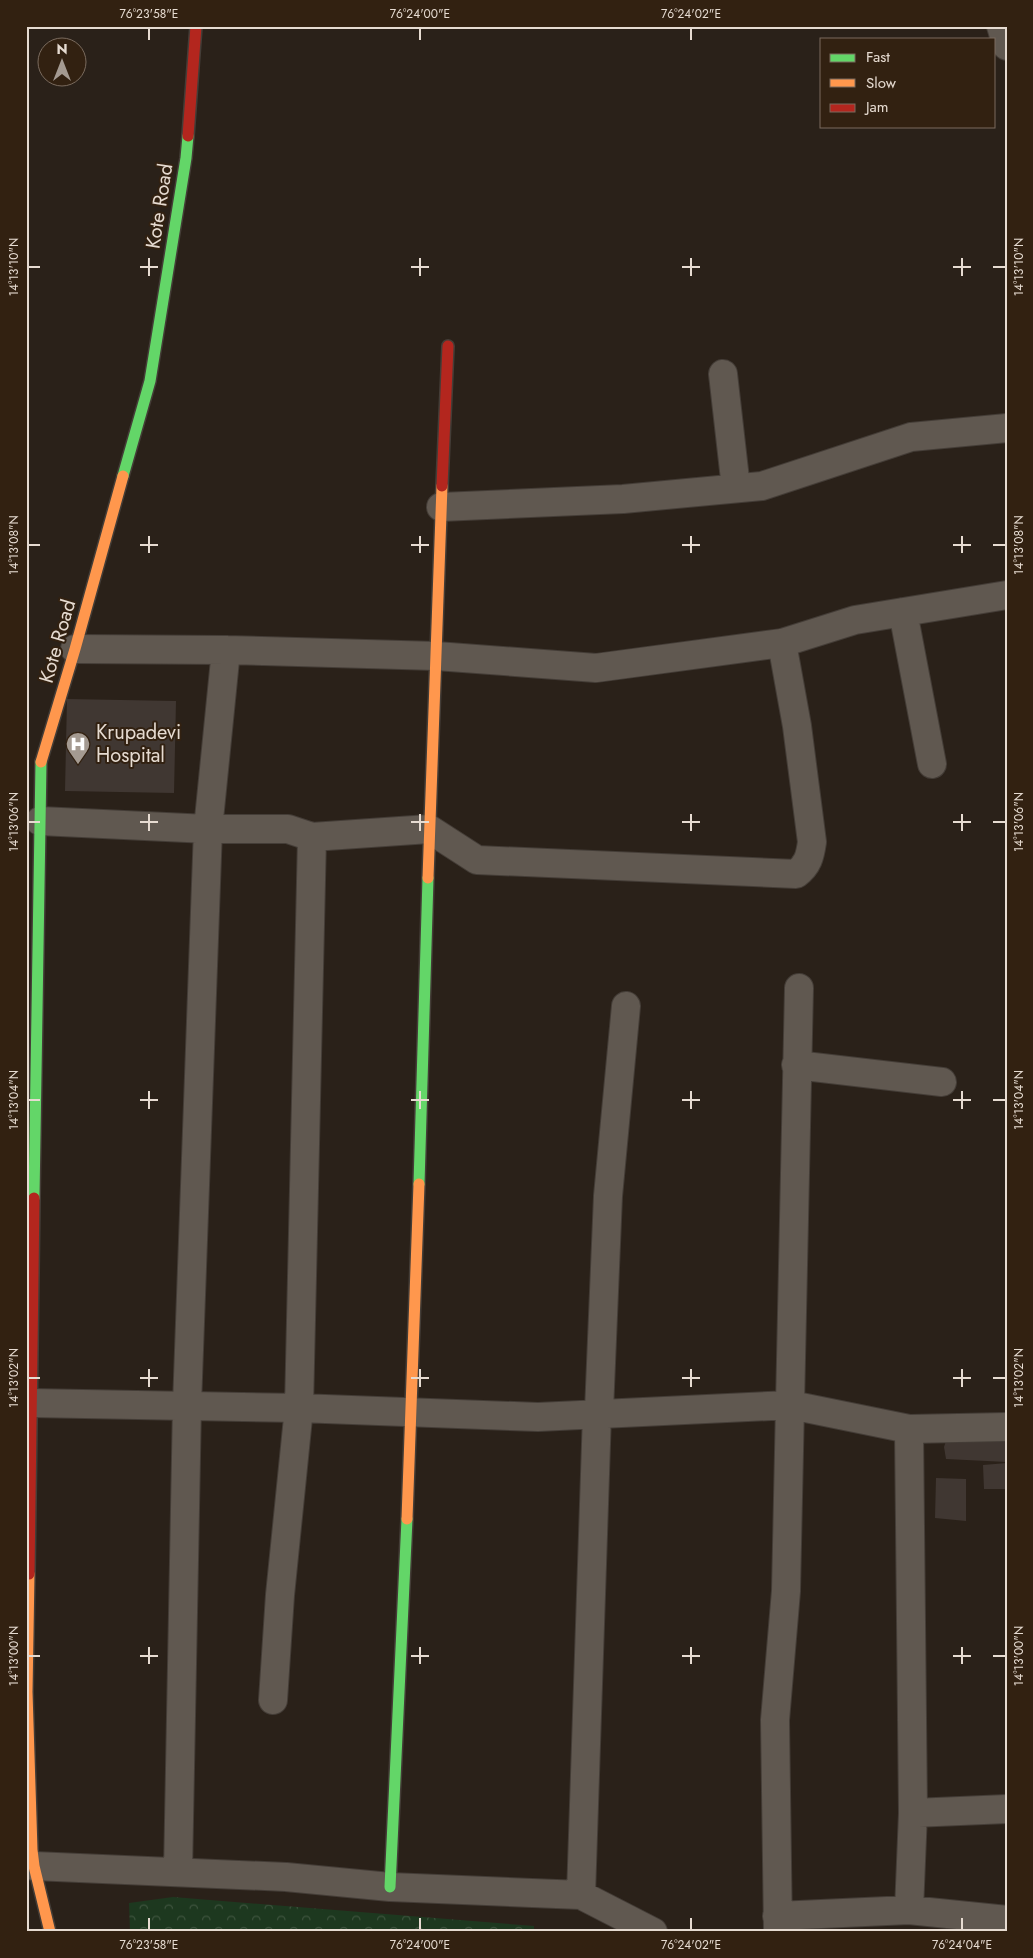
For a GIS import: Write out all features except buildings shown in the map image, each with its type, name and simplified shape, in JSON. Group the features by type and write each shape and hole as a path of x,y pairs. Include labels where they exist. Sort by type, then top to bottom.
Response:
{"street":[{"name":"Kote Road","path":"50,1932 34,1866 27,1692 41,759 75,649 150,381 186,158 196,26"},
{"path":"1000,26 1007,46"},
{"path":"390,1887 412,1412 429,829 448,346"},
{"path":"723,374 736,488"},
{"path":"441,507 623,499 762,486 911,437 1007,428"},
{"path":"75,649 226,650 436,656 596,668 782,643 855,620 1007,595"},
{"path":"903,612 932,764"},
{"path":"40,821 208,829 288,829 312,837 429,829 477,860 796,874 803,869 810,859 812,842 797,726 782,643"},
{"path":"178,1872 188,1406 208,829 226,650"},
{"path":"273,1700 280,1595 299,1408 312,837"},
{"path":"799,988 786,1591 775,1720 778,1924 909,1910 1007,1920"},
{"path":"582,1895 597,1414 600,1412 608,1196 626,1006"},
{"path":"796,1065 942,1082"},
{"path":"31,1403 299,1408 538,1417 791,1405 909,1430 1007,1427"},
{"path":"909,1430 912,1813 909,1910"},
{"path":"912,1813 1007,1809"},
{"path":"34,1866 286,1877 390,1887 582,1895 654,1932"}],"green space":[{"path":"173,1897 534,1926 534,1932 130,1932 129,1903"}],"traffic: fast":[{"path":"123,476 150,381 188,136"},
{"path":"34,1198 41,762"},
{"path":"419,1184 428,878"},
{"path":"390,1887 407,1519"}],"traffic: slow":[{"path":"41,762 75,649 123,476"},
{"path":"428,878 442,486"},
{"path":"407,1519 419,1184"},
{"path":"29,1574 27,1692 32,1850 50,1932"}],"traffic: jam":[{"path":"188,136 196,26"},
{"path":"442,486 448,346"},
{"path":"29,1574 34,1198"}],"place":[{"name":"Krupadevi Hospital","path":"78,765"}]}
